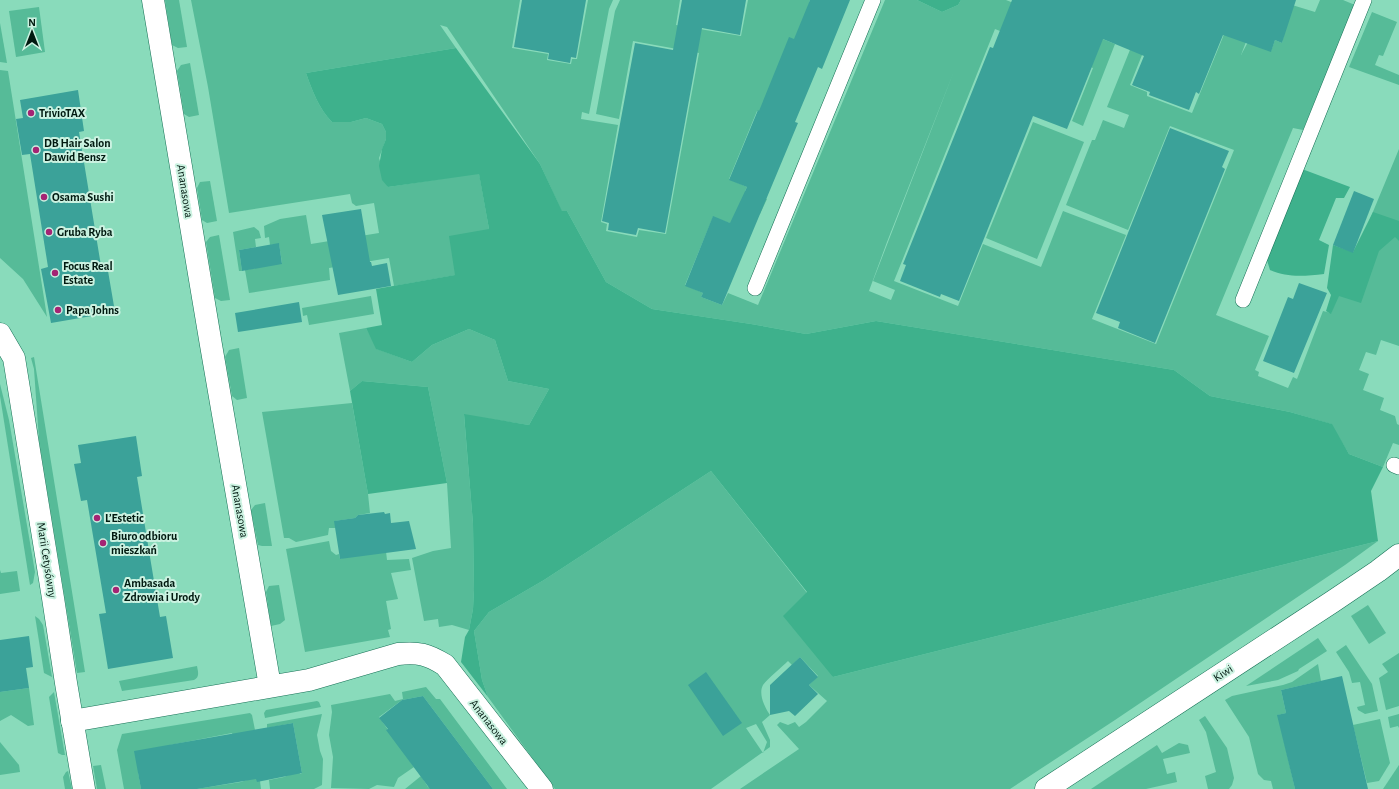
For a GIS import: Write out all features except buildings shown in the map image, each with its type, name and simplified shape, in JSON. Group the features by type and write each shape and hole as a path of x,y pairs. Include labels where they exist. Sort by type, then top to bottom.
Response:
{"street":[{"name":"Ananasowa","path":"153,0 270,686 309,680 398,654 413,652 430,656 445,665 542,789"},
{"name":"Marii Cetysówny","path":"0,334 14,358 84,789"},
{"name":"Kiwi","path":"1046,789 1332,602 1399,555"},
{"path":"72,722 270,686"}],"lane":[{"path":"755,288 873,0"},
{"path":"1243,300 1364,0"}],"green space":[{"path":"165,0 179,0 187,47 178,48 172,45"},
{"path":"191,0 520,0 512,48 548,54 547,60 571,64 572,59 577,59 588,0 613,0 609,9 589,114 582,112 581,119 618,125 601,222 607,224 606,231 637,237 639,230 666,234 699,53 633,41 619,119 596,114 615,11 620,0 680,0 676,25 741,36 748,0 810,0 775,118 757,111 729,179 747,187 745,191 767,199 760,214 732,224 713,217 685,285 703,293 701,297 722,305 728,293 758,305 885,0 917,0 942,12 958,5 961,0 1006,0 1115,44 1083,126 1072,121 1093,68 995,29 894,281 958,306 983,244 1041,267 1063,211 1126,235 1092,319 1156,344 1234,150 1170,126 1128,230 1066,205 1092,140 1095,140 1103,120 1124,128 1129,115 1107,107 1150,0 1164,0 1130,85 1147,92 1147,96 1192,113 1238,0 1279,1 1315,12 1320,0 1343,0 1355,5 1303,130 1293,128 1216,315 1269,336 1255,370 1259,372 1258,376 1288,388 1293,377 1297,379 1323,311 1331,313 1399,149 1399,346 1381,340 1376,355 1366,352 1359,370 1369,374 1363,390 1384,398 1380,410 1395,416 1397,424 1399,425 1399,445 1393,443 1383,467 1349,454 1331,424 1290,412 1210,396 1174,370 876,321 806,334 652,309 606,282 567,211 562,212 540,164 447,27 440,25 456,48 306,73 313,93 327,117 332,122 351,122 366,118 382,124 386,132 386,139 379,158 388,187 479,173 489,229 456,275 394,286 389,258 329,268 330,280 249,293 245,270 282,263 279,244 270,245 269,237 265,238 264,226 280,219 306,215 311,244 379,233 374,203 356,206 352,203 350,194 229,213 208,87","holes":["1249,34 1284,35 1282,43 1275,40 1271,51 1248,42 1241,55","954,71 873,281 895,290 891,300 869,291 866,299 887,242"]},
{"path":"917,0 961,0 958,5 942,12"},
{"path":"39,7 45,52 16,57 9,11"},
{"path":"1372,12 1397,22 1383,56 1379,55 1375,65 1399,75 1399,85 1349,67"},
{"path":"0,23 7,63 0,62"},
{"path":"456,48 540,164 562,211 567,211 606,282 652,309 806,334 876,321 1174,370 1210,396 1290,412 1332,424 1349,454 1383,467 1371,491 1378,541 833,677 783,616 807,592 711,471 544,580 489,612 474,631 482,680 488,697 461,662 465,637 469,630 473,609 474,590 473,524 464,414 529,425 549,389 508,381 495,340 469,329 432,345 412,362 376,349 366,328 382,325 376,289 455,275 449,236 489,229 479,174 388,187 382,180 379,166 382,149 386,139 386,132 382,124 366,118 351,122 332,122 327,117 313,93 306,73"},
{"path":"190,63 199,115 189,117 184,114 177,71 181,65"},
{"path":"0,70 8,71 47,317 23,279 0,258"},
{"path":"1033,122 1084,142 1037,259 986,238"},
{"path":"1302,169 1350,187 1344,198 1336,198 1319,240 1329,245 1324,274 1297,276 1277,273 1270,270 1266,257"},
{"path":"210,181 217,221 207,223 202,220 197,188 200,182"},
{"path":"1373,212 1399,221 1399,241 1395,237 1379,251 1361,303 1339,296 1331,314 1326,311 1331,295 1327,288 1333,245 1353,252"},
{"path":"254,227 259,231 261,238 255,239 256,247 239,250 242,271 239,271 233,232"},
{"path":"219,235 230,300 221,301 215,298 206,242 210,237"},
{"path":"371,296 374,314 309,325 307,315 303,316 302,308"},
{"path":"366,328 377,349 412,362 432,345 469,329 495,340 508,381 549,389 529,425 464,415 473,524 474,590 473,609 469,630 452,625 439,627 438,619 424,621 412,558 433,551 451,548 447,483 428,387 362,381 350,391 339,333"},
{"path":"239,348 247,398 237,400 232,396 225,357 229,350"},
{"path":"34,357 85,672 77,673 39,440 34,369 31,358"},
{"path":"362,381 428,387 447,483 368,494 350,391"},
{"path":"0,384 9,420 35,572 33,583 30,585 0,396"},
{"path":"352,403 370,513 358,515 355,518 335,521 335,528 329,528 328,535 296,542 289,538 284,538 262,412"},
{"path":"711,471 807,593 833,677 1378,541 1345,565 1115,720 1010,789 740,789 799,749 777,725 780,722 788,725 795,722 799,727 827,701 809,685 818,676 800,657 792,665 788,661 763,685 761,692 762,697 766,709 770,715 762,722 770,740 770,747 763,752 711,789 555,789 488,697 482,680 474,631 489,612 544,580","holes":["756,724 767,742 763,752 746,728"]},
{"path":"265,503 272,546 258,545 251,510 255,505"},
{"path":"329,541 331,551 336,555 339,554 340,559 385,543 387,560 409,559 411,570 391,573 398,599 386,601 391,629 388,630 390,637 305,652 286,549"},
{"path":"0,570 1,573 17,571 20,591 0,594"},
{"path":"279,585 285,620 280,624 271,626 266,592 269,586"},
{"path":"1368,605 1386,633 1369,644 1351,616"},
{"path":"35,616 43,625 52,677 44,673"},
{"path":"1318,638 1327,651 1298,671 1278,680 1246,686"},
{"path":"1346,645 1372,684 1378,711 1365,714 1358,710 1357,707 1365,705 1360,682 1352,683 1349,672 1336,652"},
{"path":"1399,653 1399,706 1386,710 1379,678 1388,672 1382,664"},
{"path":"1318,664 1321,681 1281,690 1286,713 1278,715 1295,789 1273,789 1271,781 1264,780 1258,774 1249,737 1225,700 1232,696 1292,682"},
{"path":"197,666 198,676 194,680 122,691 119,681"},
{"path":"426,687 436,699 440,699 507,789 493,789 423,696 402,700 379,717 414,767 398,778 394,787 377,785 369,789 331,788 333,757 329,735 332,712 331,705 390,694 395,701 403,699 402,692"},
{"path":"29,688 34,725 28,726 11,715 0,721 0,692"},
{"path":"54,692 65,755 58,753 49,697"},
{"path":"317,701 321,707 265,718 264,713 266,710"},
{"path":"250,713 252,715 255,730 233,736 232,733 170,745 138,772 141,789 124,789 117,750 122,734"},
{"path":"322,714 317,735 323,759 322,785 314,789 270,789 269,780 284,777 299,771 300,774 302,773 293,723 267,728 267,724"},
{"path":"1399,714 1399,728 1398,726 1390,728 1388,717"},
{"path":"1205,716 1227,748 1234,778 1229,789 1208,789 1205,776 1216,772 1206,732 1199,720"},
{"path":"1380,719 1390,763 1379,781 1367,783 1353,725"},
{"path":"0,742 19,765 20,772 0,775"},
{"path":"1179,743 1188,745 1190,753 1163,759 1167,774 1175,772 1177,782 1146,789 1091,789 1157,745 1162,753"},
{"path":"101,765 106,789 97,789 93,766"},
{"path":"1399,765 1399,789 1383,789"},
{"path":"68,771 72,789 65,789 63,777"},
{"path":"421,776 428,787 435,789 405,789"},
{"path":"256,777 260,781 261,789 196,789 241,782"}],"place":[{"name":"TrivioTAX","path":"31,113"},
{"name":"DB Hair Salon Dawid Bensz","path":"36,150"},
{"name":"Osama Sushi","path":"44,197"},
{"name":"Gruba Ryba","path":"49,232"},
{"name":"Focus Real Estate","path":"55,273"},
{"name":"Papa Johns","path":"58,310"},
{"name":"L’Estetic","path":"97,518"},
{"name":"Biuro odbioru mieszkań","path":"103,543"},
{"name":"Ambasada Zdrowia i Urody","path":"116,590"}]}
